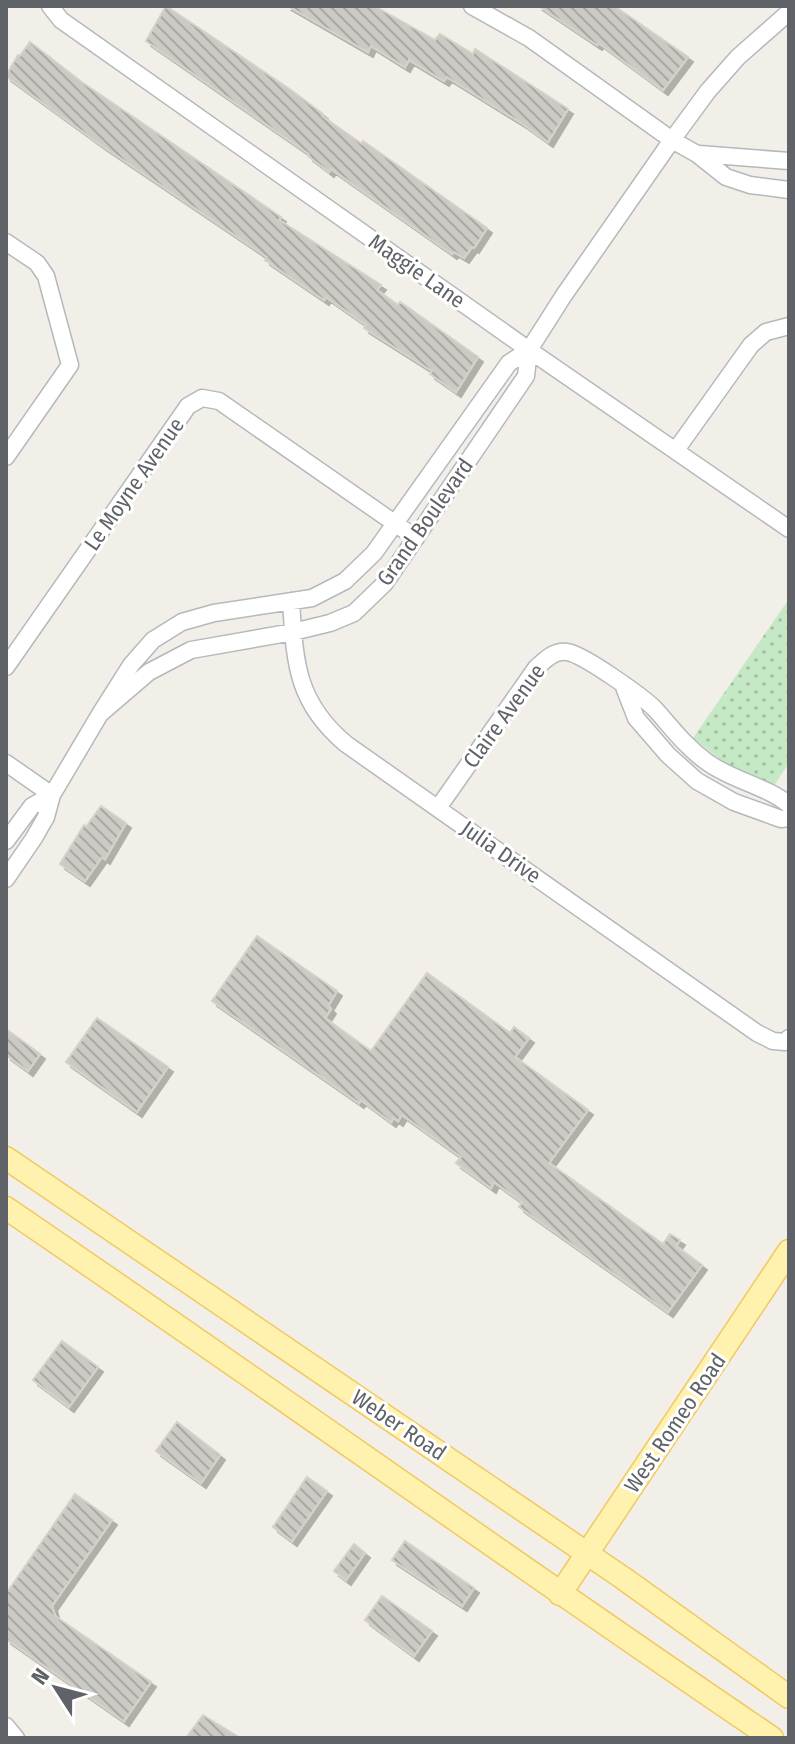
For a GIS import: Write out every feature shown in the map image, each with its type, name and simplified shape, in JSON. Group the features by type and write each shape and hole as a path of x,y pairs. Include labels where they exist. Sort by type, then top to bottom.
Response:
{"main road":[{"name":"Weber Road","path":"6,1158 588,1554 789,1697"},
{"name":"Weber Road","path":"6,1208 772,1738"},
{"name":"West Romeo Road","path":"560,1594 789,1251"}],"street":[{"name":"Maggie Lane","path":"50,6 61,20 789,529"},
{"path":"472,6 529,38 726,177 750,185 789,190"},
{"name":"Grand Boulevard","path":"6,879 46,817 52,795 100,714 131,665 153,640 182,622 214,613 312,598 345,581 374,553 509,363 529,350 564,295 708,91 783,12"},
{"path":"697,154 789,161"},
{"path":"6,242 37,263 46,276 70,365 6,457"},
{"path":"676,450 751,345 766,332 789,326"},
{"name":"Grand Boulevard","path":"100,714 149,672 191,650 293,632 330,623 354,613 385,583 526,376 529,350"},
{"name":"Le Moyne Avenue","path":"6,667 188,406 202,398 219,401 416,538"},
{"name":"Julia Drive","path":"291,601 293,632 306,699 324,726 757,1033 773,1041 785,1042 789,1038"},
{"name":"Claire Avenue","path":"438,808 536,668 549,656 565,651 586,657 653,707 681,741 708,763 736,780 779,797 789,805"},
{"name":"Claire Avenue","path":"624,687 636,718 668,755 697,781 734,802 781,819 789,818"},
{"path":"6,763 52,795"},
{"name":"Grand Boulevard","path":"6,841 32,806 52,795"},
{"path":"6,1726 16,1738"}],"green space":[{"path":"789,599 789,763 773,787 726,764 693,738"}],"building":[{"path":"166,6 487,228 474,248 464,258 454,252 452,254 331,169 329,172 309,154 146,41"},
{"path":"288,6 374,6 435,40 440,34 473,54 475,49 568,109 548,142 447,77 444,81 409,60 405,67 371,46 368,52"},
{"path":"539,6 614,6 688,57 663,90 599,43 597,45"},
{"path":"30,42 83,83 281,217 279,220 381,285 377,290 398,305 400,302 478,357 456,392 430,374 432,371 364,328 366,325 326,297 324,300 265,260 267,257 101,145 6,76"},
{"path":"101,806 126,823 105,859 102,857 85,881 60,864 84,825 86,827"},
{"path":"257,936 337,991 325,1018 371,1051 427,973 510,1033 514,1027 529,1038 515,1057 588,1110 549,1163 663,1244 670,1234 680,1240 676,1246 702,1265 668,1312 519,1207 522,1202 494,1182 491,1188 456,1163 461,1157 402,1115 398,1121 394,1118 391,1122 361,1100 359,1103 212,1001"},
{"path":"97,1018 168,1067 137,1112 66,1062"},
{"path":"6,1029 40,1054 28,1071 6,1055"},
{"path":"62,1341 98,1367 69,1407 33,1380"},
{"path":"177,1422 220,1455 201,1483 156,1451"},
{"path":"307,1477 327,1491 292,1541 273,1527"},
{"path":"75,1494 112,1520 52,1606 55,1616 151,1682 124,1721 6,1639 6,1594"},
{"path":"405,1541 474,1588 462,1606 392,1560"},
{"path":"354,1544 365,1553 346,1580 334,1571"},
{"path":"382,1596 432,1631 414,1656 365,1620"},
{"path":"203,1715 240,1738 186,1738"}]}
